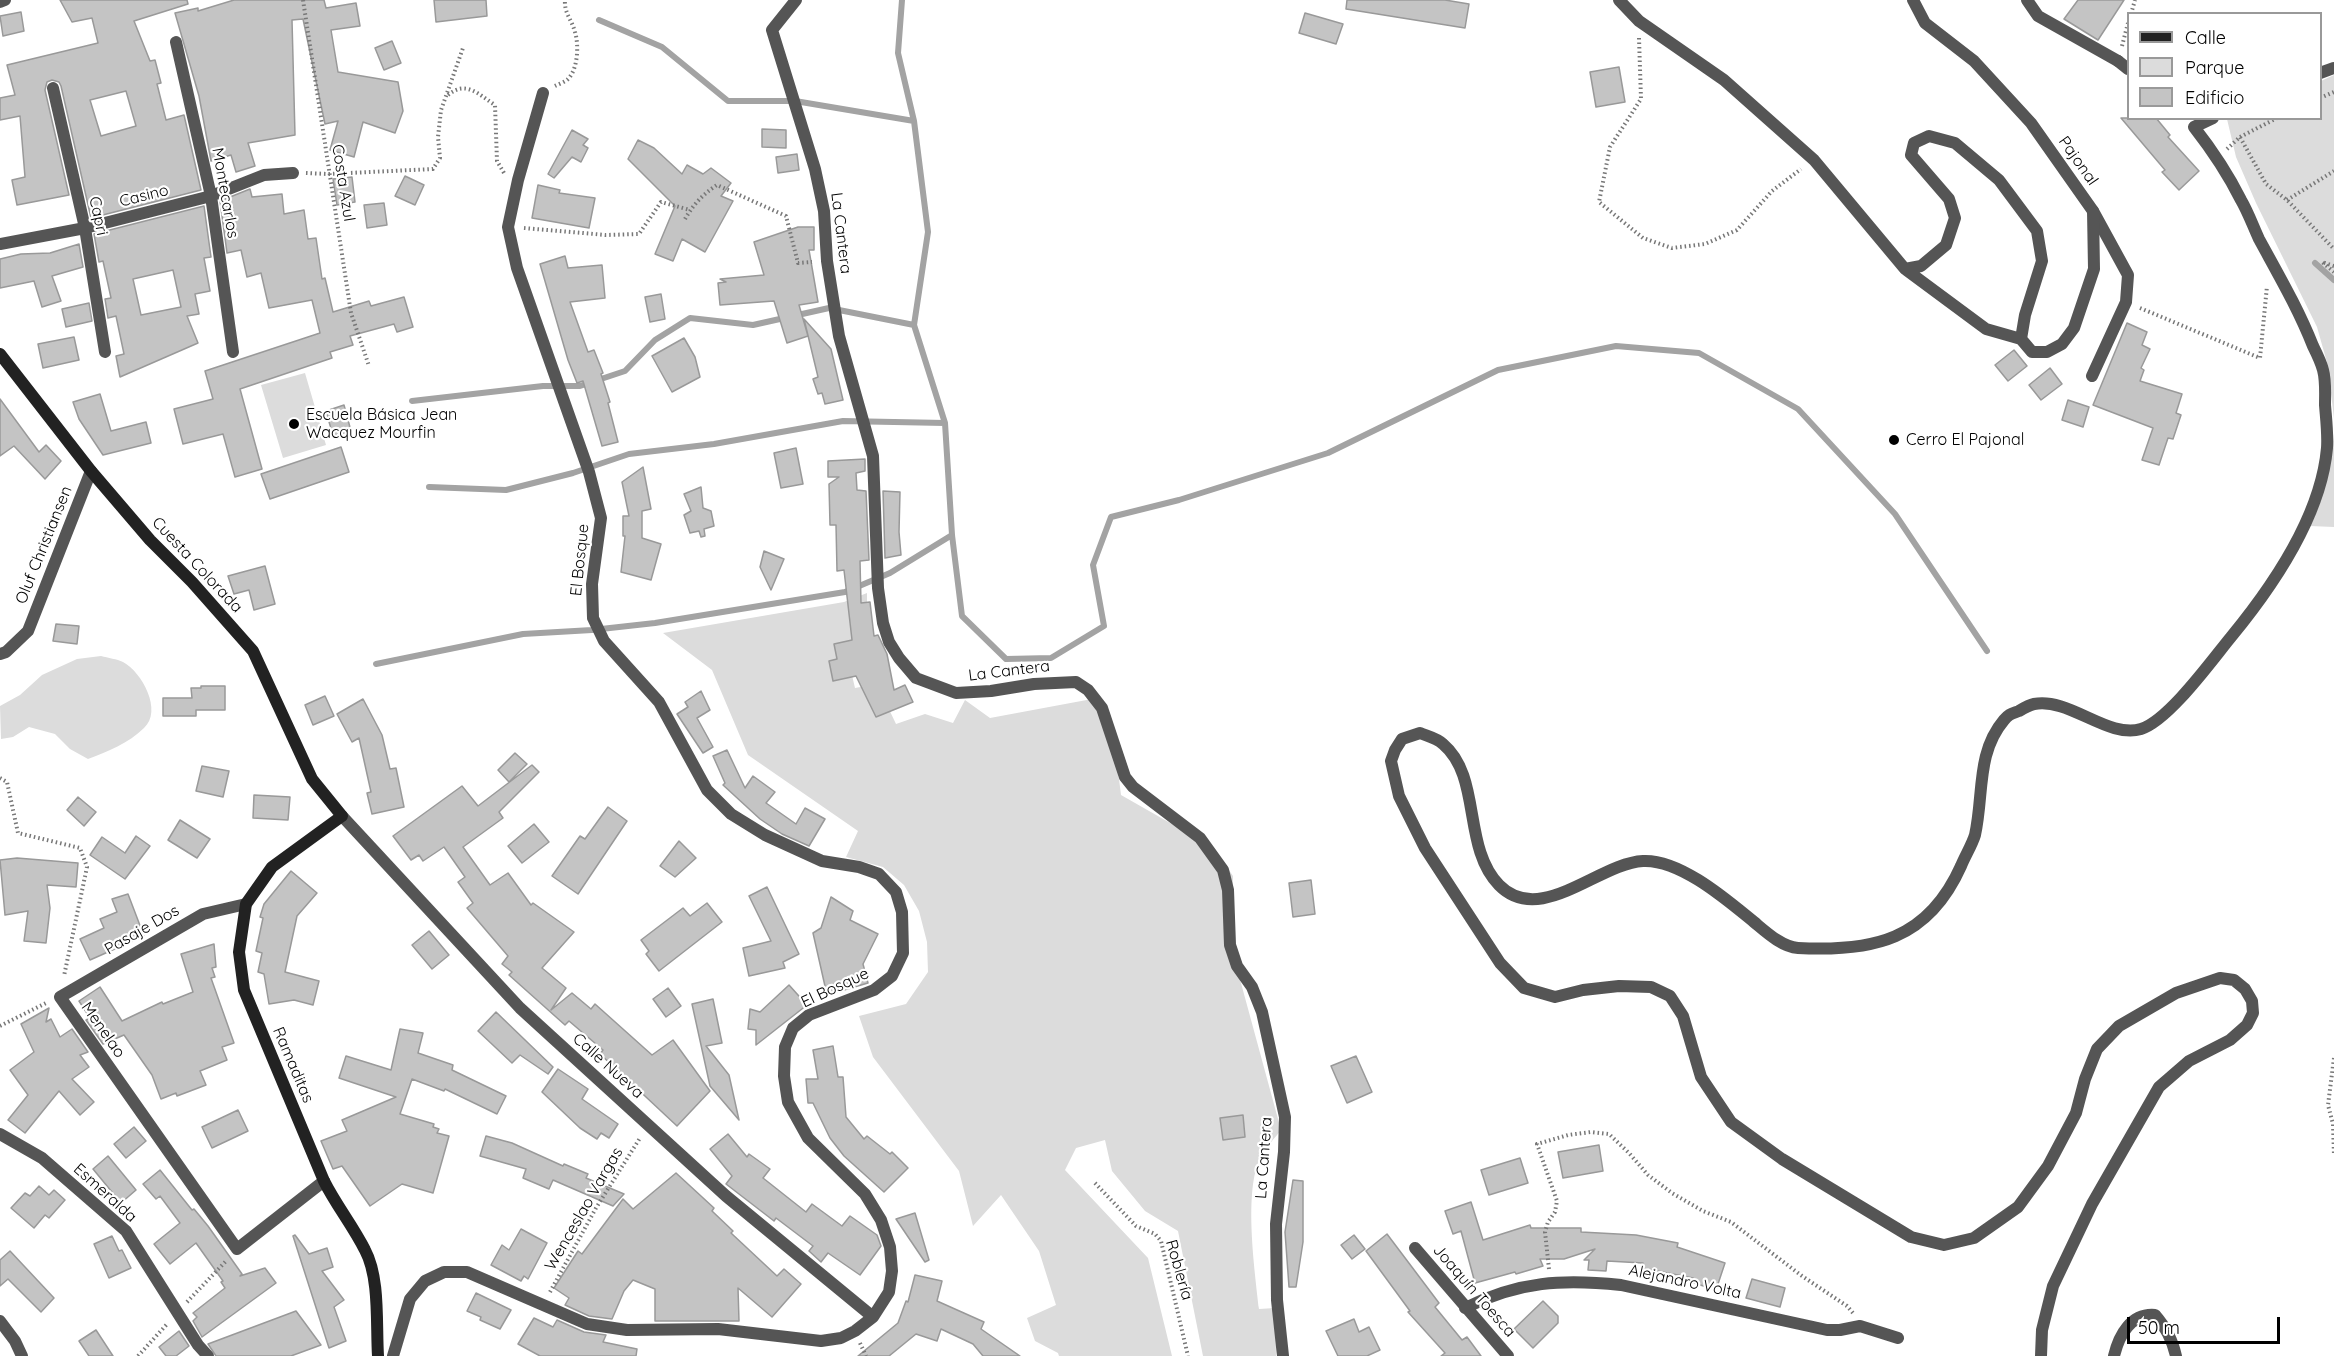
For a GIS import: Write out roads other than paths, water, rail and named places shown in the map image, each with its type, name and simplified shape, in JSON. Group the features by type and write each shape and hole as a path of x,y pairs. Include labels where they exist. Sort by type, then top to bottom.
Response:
{"street":[{"path":"0,2 6,0"},
{"name":"La Cantera","path":"796,0 772,30 815,169 824,211 827,261 839,336 873,456 878,588 883,623 889,642 898,658 916,678 956,693 991,691 1034,684 1076,682 1088,690 1102,708 1125,777 1133,787 1200,838 1223,870 1228,890 1230,945 1237,966 1252,987 1262,1012 1285,1117 1284,1152 1276,1224 1278,1300 1283,1356"},
{"path":"1619,0 1639,21 1724,80 1814,160 1905,269 1986,328 2021,339 2032,352 2047,352 2062,344 2074,328 2094,269 2093,211"},
{"name":"Pajonal","path":"1913,0 1925,23 1974,61 2031,123 2093,211 2128,274 2126,302 2092,376"},
{"path":"2027,0 2038,16 2123,65"},
{"name":"Montecarlos","path":"177,42 211,196 233,352"},
{"name":"Capri","path":"53,88 85,228 105,352"},
{"name":"El Bosque","path":"393,1356 411,1299 425,1281 444,1272 466,1272 587,1324 627,1330 718,1329 821,1341 841,1338 855,1331 873,1317 889,1292 890,1247 881,1220 865,1194 808,1138 788,1102 784,1076 784,1047 793,1028 809,1015 874,990 892,976 903,952 902,912 896,892 879,874 859,867 822,861 765,835 731,814 707,790 659,702 604,641 593,618 592,584 601,518 589,472 517,268 508,227 518,180 543,93"},
{"path":"2041,1356 2042,1330 2053,1286 2092,1204 2159,1087 2189,1061 2230,1040 2247,1025 2253,1013 2252,1001 2245,989 2234,980 2220,978 2176,993 2119,1026 2097,1049 2085,1078 2076,1113 2048,1166 2018,1207 1974,1238 1944,1245 1911,1237 1782,1159 1731,1122 1701,1077 1683,1016 1670,996 1651,987 1619,986 1583,990 1556,997 1524,988 1500,963 1425,848 1400,796 1391,761 1402,740 1420,733 1441,741 1458,762 1466,786 1474,834 1483,859 1499,885 1519,898 1546,898 1576,888 1608,870 1642,860 1666,864 1694,878 1791,948 1848,948 1898,937 1930,915 1954,881 1974,836 1980,781 1988,745 2007,716 2035,703 2067,707 2099,723 2140,730 2163,715 2197,679 2258,604 2315,504 2327,447 2324,371 2300,312 2270,256 2217,158 2191,123"},
{"path":"1905,269 1921,266 1946,244 1955,218 1949,199 1911,155 1914,143 1929,136 1955,143 1999,180 2037,231 2042,261 2025,315 2021,339"},
{"name":"Casino","path":"0,244 85,228 211,196 264,175 293,173"},
{"name":"Cuesta Colorada","path":"0,354 91,471 150,540 192,582 253,651 312,779 342,816"},
{"name":"Oluf Christiansen","path":"0,654 6,652 28,631 91,471"},
{"name":"Calle Nueva","path":"342,816 520,1008 726,1196 873,1317"},
{"name":"Ramaditas","path":"342,816 272,867 246,904 239,952 244,990 324,1181 336,1205 366,1250 374,1275 378,1356"},
{"name":"Pasaje Dos","path":"60,997 203,914 246,904"},
{"name":"Menelao","path":"60,997 237,1249 324,1181"},
{"name":"Esmeralda","path":"0,1134 42,1158 126,1231 177,1313 208,1356"},
{"name":"Joaquín Toesca","path":"1415,1248 1508,1356"},
{"name":"Alejandro Volta","path":"1465,1308 1493,1294 1550,1282 1593,1282 1621,1285 1827,1330 1860,1326 1898,1338"},
{"path":"2114,1356 2117,1342 2128,1324 2145,1314 2155,1315 2167,1329 2173,1341 2176,1356"},
{"path":"0,1321 15,1341 22,1356"}],"waterway":[{"path":"902,0 898,53 914,121 928,232 914,325 945,423 952,535 962,616 1006,659 1051,658 1104,626 1093,565 1111,517 1179,500 1328,453 1498,370 1616,346 1699,353 1798,409 1895,514 1987,651"},
{"path":"599,20 662,47 728,101 795,101 914,121"},
{"path":"2315,263 2334,280"},
{"path":"412,401 543,386 580,386 625,371 655,340 690,318 753,325 829,308 914,325"},
{"path":"429,487 506,490 573,473 629,454 714,444 843,421 945,423"},
{"path":"376,664 523,634 655,623 845,592 890,573 952,535"}],"place":[{"name":"Escuela Básica Jean Wacquez Mourfin","path":"294,424"},
{"name":"Cerro El Pajonal","path":"1894,440"}]}
